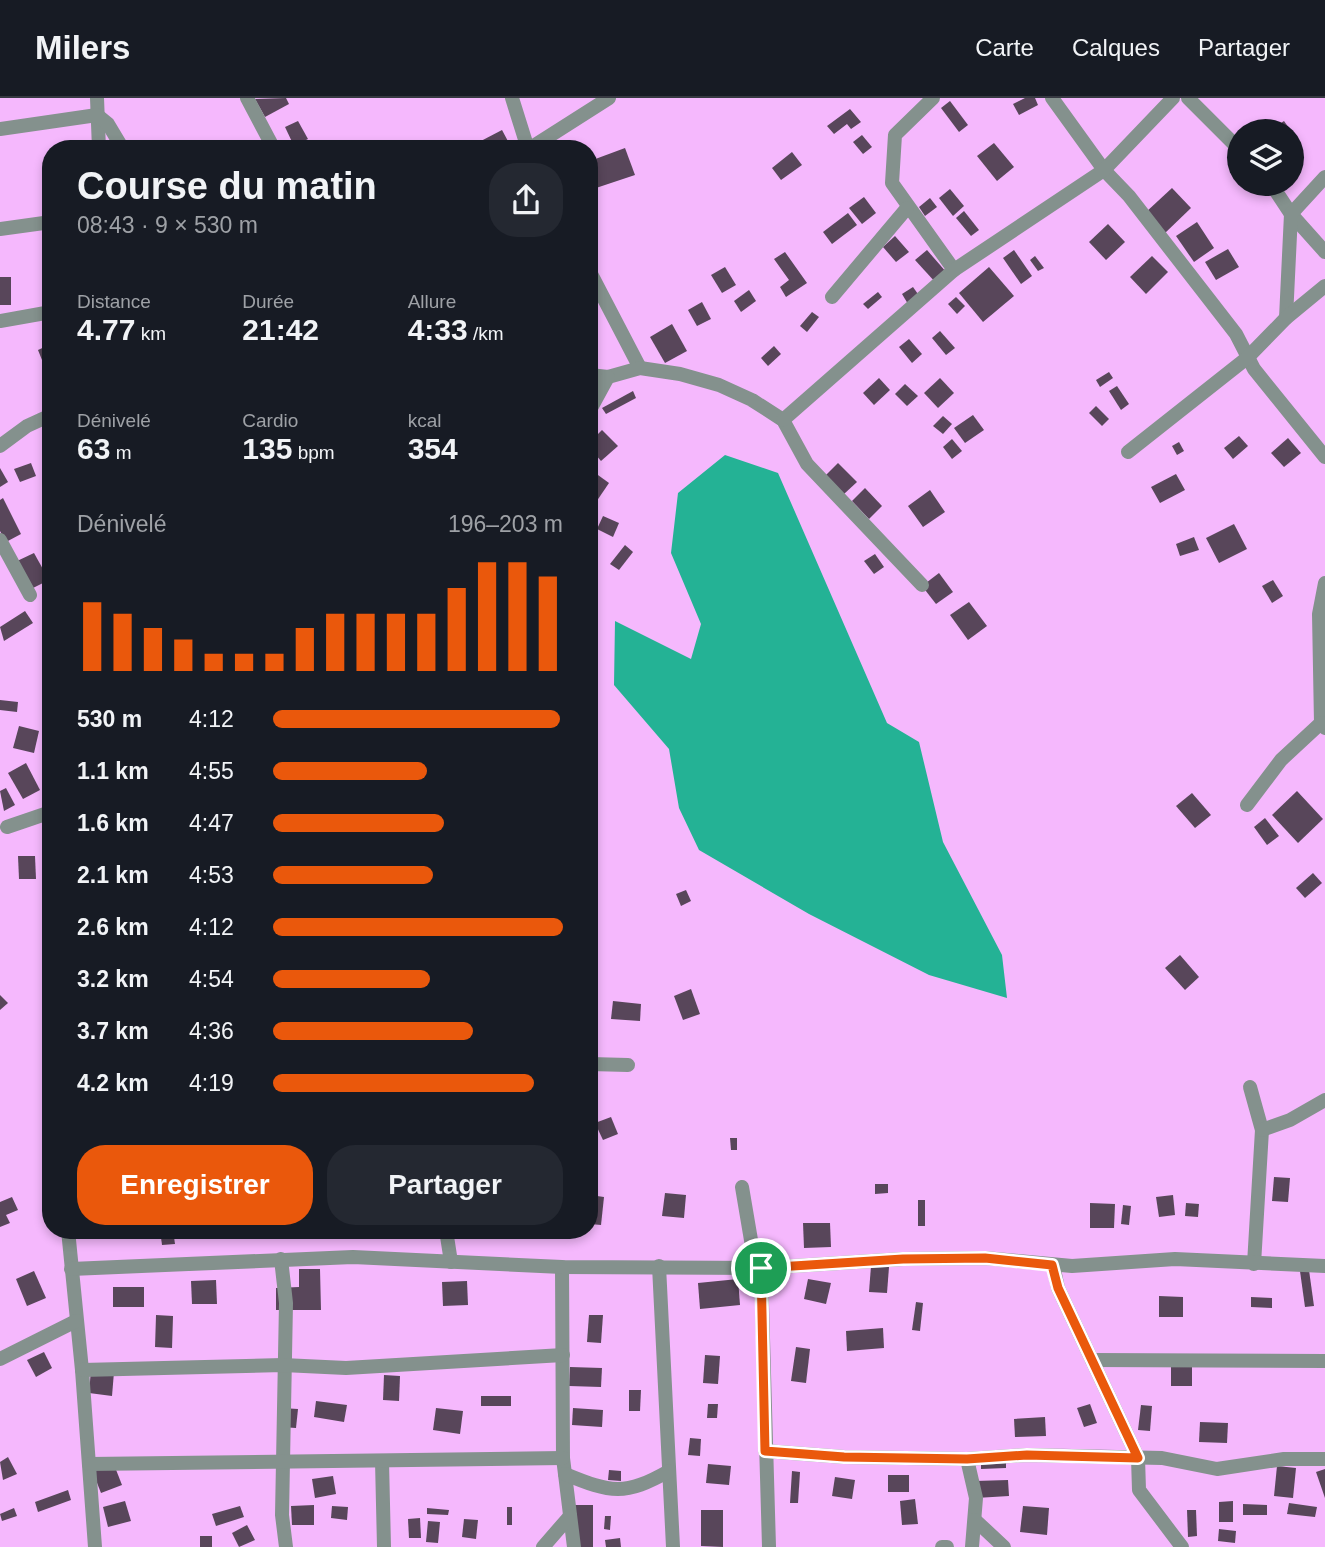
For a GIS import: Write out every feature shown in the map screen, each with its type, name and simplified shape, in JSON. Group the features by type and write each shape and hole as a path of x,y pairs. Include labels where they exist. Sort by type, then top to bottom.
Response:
{"street":[{"path":"97,98 98,140"},
{"path":"247,98 269,140"},
{"path":"512,98 525,140"},
{"path":"542,140 609,98"},
{"path":"933,98 895,135 892,183 907,208 954,270"},
{"path":"1052,98 1104,170 1129,196 1236,334 1247,358 1325,457"},
{"path":"783,420 954,270 1104,170 1173,98"},
{"path":"1188,98 1227,137"},
{"path":"0,129 97,115 108,124 118,140"},
{"path":"1286,318 1291,214 1325,177"},
{"path":"1278,196 1325,253"},
{"path":"832,297 907,208"},
{"path":"0,229 42,223"},
{"path":"1128,452 1247,358 1286,318 1325,286"},
{"path":"598,287 640,368"},
{"path":"0,321 42,314"},
{"path":"598,376 608,377 640,368 680,374 719,385 752,400 783,420 807,464 922,585"},
{"path":"598,395 608,377"},
{"path":"0,446 27,426 42,419"},
{"path":"0,540 30,595"},
{"path":"1247,805 1282,760 1323,725 1318,614 1325,583"},
{"path":"7,827 42,815"},
{"path":"598,1064 628,1065"},
{"path":"1250,1087 1262,1130 1254,1264"},
{"path":"1262,1130 1290,1120 1325,1100"},
{"path":"742,1187 751,1246 761,1268 769,1547"},
{"path":"69,1239 82,1370 95,1547"},
{"path":"447,1239 451,1262"},
{"path":"71,1269 353,1257 562,1267 761,1268 972,1258 1052,1265 1175,1259 1325,1266"},
{"path":"281,1259 286,1303 282,1461 282,1515 286,1547"},
{"path":"1052,1265 1058,1288 1138,1458 1139,1490 1182,1547"},
{"path":"659,1266 673,1547"},
{"path":"562,1267 563,1458 574,1547"},
{"path":"0,1359 76,1321"},
{"path":"82,1370 283,1365 355,1367 563,1355"},
{"path":"1092,1360 1325,1361"},
{"path":"765,1451 844,1457 967,1459 1027,1455 1162,1458 1217,1468 1284,1459 1325,1459"},
{"path":"89,1464 563,1458"},
{"path":"967,1459 975,1486 972,1547"},
{"path":"382,1461 384,1547"},
{"path":"565,1474 599,1486 625,1490 644,1485 669,1471"},
{"path":"543,1547 570,1516"},
{"path":"975,1520 1004,1547"}],"shaded area":[{"path":"0,98 1325,98 1325,1547 0,1547"},
{"path":"725,455 778,473 887,723 919,742 943,842 1002,955 1007,998 929,975 809,914 699,850 679,808 669,749 614,685 615,621 691,659 701,624 671,553 678,493"}],"building":[{"path":"286,98 289,104 265,117 255,99"},
{"path":"1025,98 1035,98 1038,105 1019,115 1013,104"},
{"path":"950,101 968,125 959,132 941,108"},
{"path":"850,109 861,122 851,129 847,124 834,134 827,126"},
{"path":"298,121 308,139 291,140 285,127"},
{"path":"502,130 507,140 483,140"},
{"path":"862,135 872,147 863,154 853,142"},
{"path":"994,143 1014,167 997,181 977,156"},
{"path":"625,148 635,175 598,187 598,158"},
{"path":"792,152 802,165 781,180 772,168"},
{"path":"1172,188 1191,208 1164,234 1145,213"},
{"path":"950,189 964,206 953,216 939,198"},
{"path":"864,197 876,213 862,224 849,208"},
{"path":"930,198 937,207 925,216 919,207"},
{"path":"964,211 979,230 971,236 956,218"},
{"path":"848,213 857,225 832,244 823,232"},
{"path":"1197,222 1214,248 1194,262 1176,236"},
{"path":"1108,224 1125,242 1106,260 1089,242"},
{"path":"895,236 909,252 896,262 883,247"},
{"path":"1228,249 1239,267 1216,280 1205,262"},
{"path":"927,250 947,273 936,283 915,260"},
{"path":"1014,250 1032,276 1021,284 1003,258"},
{"path":"785,252 807,283 786,297 780,287 789,280 774,259"},
{"path":"1035,256 1044,268 1038,271 1030,260"},
{"path":"1152,256 1168,272 1146,294 1130,277"},
{"path":"725,267 736,285 722,293 711,275"},
{"path":"989,267 1014,296 983,322 959,293"},
{"path":"0,277 11,277 11,305 0,305"},
{"path":"913,287 920,297 908,304 902,294"},
{"path":"749,290 756,301 741,312 734,301"},
{"path":"878,292 882,297 868,309 863,304"},
{"path":"956,297 965,306 957,314 948,304"},
{"path":"702,302 711,319 697,326 688,310"},
{"path":"812,312 819,317 807,332 800,326"},
{"path":"672,324 687,351 665,363 650,337"},
{"path":"940,331 955,348 946,355 932,338"},
{"path":"909,339 922,354 912,363 899,347"},
{"path":"774,346 781,354 768,366 761,358"},
{"path":"1109,372 1113,378 1100,387 1096,380"},
{"path":"879,378 890,390 874,405 863,393"},
{"path":"940,378 954,393 938,408 924,393"},
{"path":"905,384 918,396 907,406 895,394"},
{"path":"1117,386 1129,404 1121,410 1109,391"},
{"path":"633,391 636,398 606,414 602,408"},
{"path":"1096,406 1109,419 1102,426 1089,413"},
{"path":"973,415 984,430 965,443 954,428"},
{"path":"943,416 952,424 943,434 933,426"},
{"path":"602,430 618,446 601,461 598,457 598,434"},
{"path":"1239,436 1248,446 1233,459 1224,448"},
{"path":"1288,438 1301,453 1284,467 1271,453"},
{"path":"952,439 962,451 952,459 943,447"},
{"path":"1179,442 1184,451 1177,455 1172,446"},
{"path":"31,463 36,476 20,482 14,469"},
{"path":"838,463 857,482 844,494 826,475"},
{"path":"0,468 8,482 0,487"},
{"path":"1176,474 1185,490 1160,503 1151,487"},
{"path":"598,475 609,483 598,499"},
{"path":"865,488 882,506 869,519 852,501"},
{"path":"930,490 945,512 923,527 908,506"},
{"path":"3,498 21,534 6,542 0,531 0,500"},
{"path":"603,516 619,523 613,537 598,530"},
{"path":"1234,524 1247,549 1219,563 1206,538"},
{"path":"1194,537 1199,550 1180,556 1176,544"},
{"path":"625,545 633,552 619,570 610,564"},
{"path":"34,553 42,567 42,584 29,590 15,562"},
{"path":"875,554 884,567 874,574 864,561"},
{"path":"939,573 953,592 936,604 922,586"},
{"path":"1273,580 1283,596 1272,603 1262,586"},
{"path":"969,602 987,626 968,640 950,615"},
{"path":"25,611 33,623 4,641 0,627"},
{"path":"0,700 18,702 17,712 0,710"},
{"path":"19,726 39,731 34,753 13,748"},
{"path":"26,763 40,790 23,799 8,773"},
{"path":"6,788 15,805 4,811 0,791"},
{"path":"1297,791 1323,819 1298,843 1272,815"},
{"path":"1192,793 1211,815 1195,828 1176,806"},
{"path":"1265,818 1279,836 1267,845 1254,827"},
{"path":"18,856 35,856 36,879 19,879"},
{"path":"1313,873 1322,883 1305,898 1296,888"},
{"path":"686,890 691,901 681,906 676,894"},
{"path":"1180,955 1199,977 1185,990 1165,968"},
{"path":"691,989 700,1014 683,1020 674,996"},
{"path":"0,995 8,1003 0,1010"},
{"path":"613,1001 641,1004 640,1021 611,1019"},
{"path":"611,1117 618,1134 603,1140 598,1122"},
{"path":"730,1138 737,1138 737,1150 731,1150"},
{"path":"1274,1177 1290,1178 1288,1202 1272,1201"},
{"path":"875,1184 888,1184 888,1193 875,1194"},
{"path":"665,1193 686,1195 684,1218 662,1216"},
{"path":"1173,1195 1175,1215 1159,1217 1156,1197"},
{"path":"598,1196 604,1197 601,1225 598,1225"},
{"path":"12,1197 18,1210 6,1215 10,1223 0,1227 0,1202"},
{"path":"918,1200 925,1200 925,1226 918,1226"},
{"path":"1090,1203 1115,1204 1114,1228 1090,1228"},
{"path":"1186,1203 1199,1204 1198,1217 1185,1216"},
{"path":"1123,1205 1131,1206 1129,1225 1121,1224"},
{"path":"803,1223 830,1223 831,1247 804,1248"},
{"path":"161,1239 174,1239 175,1244 162,1245"},
{"path":"1308,1263 1314,1306 1305,1307 1299,1264"},
{"path":"871,1266 889,1267 887,1293 869,1292"},
{"path":"299,1269 320,1269 321,1310 276,1310 276,1288 299,1287"},
{"path":"34,1271 46,1298 27,1306 16,1279"},
{"path":"738,1279 740,1305 700,1309 698,1283"},
{"path":"808,1279 831,1283 826,1304 804,1299"},
{"path":"216,1280 217,1304 192,1304 191,1281"},
{"path":"467,1281 468,1305 443,1306 442,1282"},
{"path":"113,1287 144,1287 144,1307 113,1307"},
{"path":"1159,1296 1183,1297 1183,1317 1159,1317"},
{"path":"1251,1297 1272,1298 1272,1308 1251,1307"},
{"path":"916,1302 923,1303 920,1331 912,1330"},
{"path":"156,1315 173,1316 172,1348 155,1347"},
{"path":"589,1315 603,1315 601,1343 587,1342"},
{"path":"883,1328 884,1348 847,1351 846,1331"},
{"path":"796,1347 810,1349 806,1383 791,1381"},
{"path":"44,1352 52,1368 36,1377 27,1360"},
{"path":"705,1355 720,1356 718,1384 703,1383"},
{"path":"1171,1366 1192,1366 1192,1386 1171,1386"},
{"path":"570,1367 602,1368 601,1387 569,1386"},
{"path":"91,1370 114,1372 112,1396 89,1393"},
{"path":"384,1375 400,1376 399,1401 383,1400"},
{"path":"629,1390 641,1390 640,1411 629,1411"},
{"path":"481,1396 511,1396 511,1406 481,1406"},
{"path":"316,1401 347,1405 344,1422 314,1417"},
{"path":"708,1404 718,1404 717,1418 707,1418"},
{"path":"1090,1404 1097,1423 1084,1427 1077,1408"},
{"path":"1141,1405 1152,1406 1150,1431 1138,1430"},
{"path":"282,1408 298,1409 296,1428 281,1427"},
{"path":"436,1408 463,1411 460,1434 433,1430"},
{"path":"573,1408 603,1410 602,1427 572,1425"},
{"path":"1045,1417 1046,1436 1015,1437 1014,1419"},
{"path":"1200,1422 1228,1423 1227,1443 1199,1442"},
{"path":"690,1438 701,1439 700,1456 688,1455"},
{"path":"1006,1456 1006,1468 981,1469 981,1457"},
{"path":"8,1457 17,1474 3,1480 0,1462"},
{"path":"113,1462 122,1485 101,1493 92,1470"},
{"path":"708,1464 731,1466 729,1485 706,1483"},
{"path":"1277,1466 1296,1468 1293,1498 1274,1496"},
{"path":"1325,1469 1325,1498 1316,1472"},
{"path":"609,1470 621,1471 621,1481 608,1480"},
{"path":"792,1471 800,1472 798,1503 790,1503"},
{"path":"888,1475 909,1475 909,1492 888,1492"},
{"path":"333,1476 336,1494 315,1498 312,1479"},
{"path":"835,1477 855,1480 852,1499 832,1496"},
{"path":"1008,1480 1009,1496 976,1498 975,1481"},
{"path":"68,1490 71,1500 38,1512 35,1502"},
{"path":"915,1499 918,1524 902,1525 900,1501"},
{"path":"125,1501 131,1521 108,1527 103,1507"},
{"path":"1233,1501 1233,1522 1219,1522 1219,1502"},
{"path":"1289,1503 1317,1507 1315,1517 1287,1514"},
{"path":"1243,1504 1267,1505 1267,1515 1243,1515"},
{"path":"314,1505 314,1525 292,1525 291,1506"},
{"path":"574,1505 593,1505 593,1547 574,1547"},
{"path":"240,1506 244,1517 216,1526 212,1514"},
{"path":"332,1506 348,1507 347,1520 331,1518"},
{"path":"1023,1506 1049,1508 1047,1535 1020,1532"},
{"path":"507,1507 512,1507 512,1525 507,1525"},
{"path":"14,1508 17,1516 2,1521 0,1514"},
{"path":"427,1508 449,1510 448,1515 427,1514"},
{"path":"701,1510 723,1510 723,1547 701,1546"},
{"path":"1187,1510 1196,1510 1197,1536 1188,1537"},
{"path":"605,1516 611,1516 610,1530 604,1529"},
{"path":"420,1518 421,1538 409,1538 408,1519"},
{"path":"464,1519 478,1520 476,1539 462,1537"},
{"path":"428,1521 440,1522 438,1543 426,1542"},
{"path":"247,1525 255,1540 239,1547 232,1533"},
{"path":"1219,1529 1236,1531 1235,1543 1218,1541"},
{"path":"200,1536 212,1536 212,1547 200,1547"},
{"path":"620,1538 621,1547 606,1547 605,1540"}],"route":[{"path":"985,1258 1052,1265 1058,1288 1138,1458 1027,1455 967,1459 844,1457 765,1451 761,1268 903,1259 985,1258"}]}
